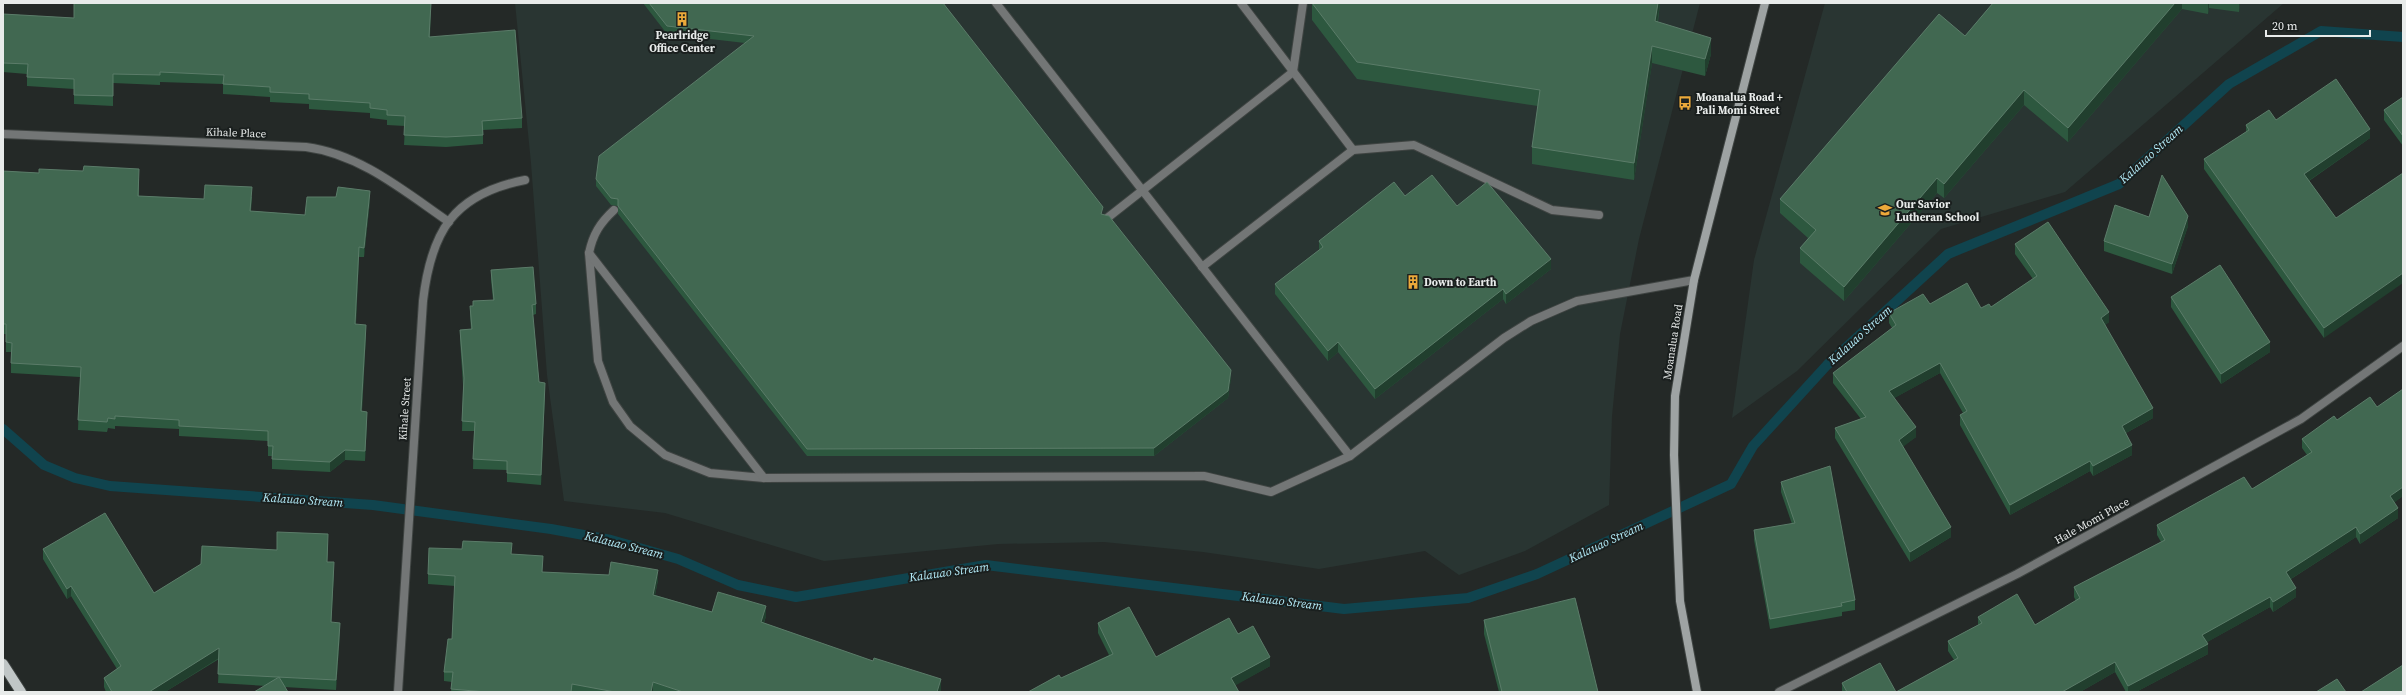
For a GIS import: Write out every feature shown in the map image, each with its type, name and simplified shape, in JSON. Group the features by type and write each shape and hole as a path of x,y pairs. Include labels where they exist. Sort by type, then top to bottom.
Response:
{"main road":[{"name":"Moanalua Road","path":"1697,692 1680,601 1674,455 1675,396 1694,280 1765,3"},
{"path":"3,664 21,692"}],"street":[{"path":"996,3 1350,456"},
{"path":"1241,3 1353,150"},
{"path":"1106,218 1293,72 1303,3"},
{"name":"Kihale Place","path":"3,134 327,149 359,163 449,222"},
{"path":"1202,266 1353,150 1414,145 1552,210 1599,216"},
{"name":"Kihale Street","path":"398,692 425,282 434,246 449,222 468,203 488,191 504,184 525,180"},
{"path":"614,210 598,227 592,238 589,253 598,361 613,402 630,426 665,455 710,473 764,478 1204,476 1271,492 1350,456 1504,338 1531,321 1577,301 1694,280"},
{"path":"589,253 764,478"},
{"name":"Hale Momi Place","path":"1779,692 2017,574 2294,422 2403,346"}],"shaded area":[{"path":"515,3 1700,3 1639,239 1620,334 1612,416 1609,505 1525,551 1459,575 1425,551 1319,569 1203,552 1104,542 998,544 824,561 665,513 564,501 547,375 531,163"},
{"name":"Our Savior Lutheran School","path":"1825,3 2284,3 2065,192 1941,229 1797,371 1732,418 1754,260"}],"building":[{"path":"74,3 431,3 429,37 515,30 522,118 482,121 483,135 446,137 404,135 405,116 387,115 387,110 370,108 370,103 309,99 309,94 270,92 270,87 223,84 224,75 160,72 160,75 113,74 113,96 74,95 74,79 27,77 28,64 3,63 3,14 74,18"},
{"path":"649,3 943,3 1103,207 1101,214 1109,216 1231,370 1228,391 1154,448 807,449 618,206 618,199 611,198 596,179 599,156 754,36 667,26"},
{"path":"1312,3 1658,3 1655,21 1711,38 1705,59 1652,46 1634,163 1532,147 1540,90 1357,62"},
{"path":"1993,3 2175,3 2068,128 2024,90 1944,184 1937,178 1844,287 1800,248 1816,230 1780,199 1939,14 1965,36"},
{"path":"2336,79 2370,129 2304,174 2336,218 2403,173 2403,273 2324,328 2204,159 2249,130 2246,125 2269,110 2276,120"},
{"path":"2403,97 2403,136 2384,110"},
{"path":"84,166 139,169 138,196 204,199 205,185 252,187 250,211 305,215 307,197 336,197 338,187 370,191 364,248 359,247 355,324 366,325 361,411 367,412 365,451 345,450 330,462 272,459 273,446 268,446 268,431 179,426 179,420 115,416 115,419 108,418 107,422 78,420 81,367 11,363 12,343 6,342 6,324 3,324 3,171 39,173 39,169 83,171"},
{"name":"Down to Earth","path":"1432,175 1457,206 1487,182 1551,259 1506,294 1503,289 1375,389 1338,342 1328,351 1275,284 1323,247 1319,241 1394,182 1405,196"},
{"path":"2162,175 2188,216 2172,264 2104,241 2115,205 2149,217"},
{"path":"2048,222 2109,312 2101,318 2153,408 2122,426 2132,445 2093,466 2090,461 2010,505 1960,415 1967,411 1940,363 1889,391 1916,427 1899,440 1951,527 1910,552 1835,428 1866,417 1833,373 1896,325 1889,313 1923,294 1930,304 1967,283 1981,308 1989,304 1991,307 2037,276 2015,244"},
{"path":"2220,265 2270,342 2221,374 2171,297"},
{"path":"533,267 536,304 532,305 539,382 545,383 541,475 507,473 507,461 473,459 475,422 462,421 464,378 460,330 472,329 470,306 473,306 473,301 494,300 491,270"},
{"path":"2403,389 2403,487 2390,496 2398,508 2360,534 2356,527 2286,572 2296,588 2273,602 2270,597 2202,635 2208,644 2128,686 2115,662 2062,692 1896,692 1958,658 1948,641 1982,623 1978,617 2017,594 2035,625 2080,598 2074,587 2165,540 2157,525 2244,477 2252,489 2312,452 2302,439 2334,416 2337,420 2370,397 2377,407"},
{"path":"1830,466 1855,600 1841,603 1842,606 1770,619 1754,530 1795,523 1781,482"},
{"path":"105,513 154,593 201,564 202,546 277,550 277,532 328,534 327,562 334,562 331,622 340,623 336,680 218,674 219,648 149,692 112,692 104,678 121,666 71,586 67,589 43,549"},
{"path":"463,541 512,543 511,554 543,556 542,572 609,575 611,562 658,570 653,595 712,612 718,592 766,606 761,622 873,661 874,658 941,679 937,692 683,692 653,682 651,692 615,692 572,684 571,692 486,692 451,689 453,672 444,672 448,639 452,639 455,576 428,574 429,548 462,549"},
{"path":"1575,598 1598,692 1502,692 1484,620"},
{"path":"1129,607 1156,657 1229,618 1238,634 1253,626 1270,657 1231,678 1239,692 1028,692 1059,675 1061,678 1113,654 1098,623"},
{"path":"1880,663 1896,692 1847,692 1842,683"},
{"path":"2403,665 2403,692 2361,692"},
{"path":"279,677 288,692 254,692"},
{"path":"2337,679 2346,692 2316,692"}],"waterway":[{"name":"Kalauao Stream","path":"3,429 44,465 75,478 110,486 373,505 551,529 611,540 678,559 738,585 796,597 986,565 1344,609 1468,598 1537,574 1731,484 1753,446 1827,365 1948,254 2119,184 2229,84 2321,31 2403,37"}],"place":[{"name":"Pearlridge Office Center","path":"682,19"},
{"name":"Moanalua Road + Pali Momi Street","path":"1685,103"},
{"name":"Our Savior Lutheran School","path":"1885,210"},
{"name":"Down to Earth","path":"1413,282"}]}
